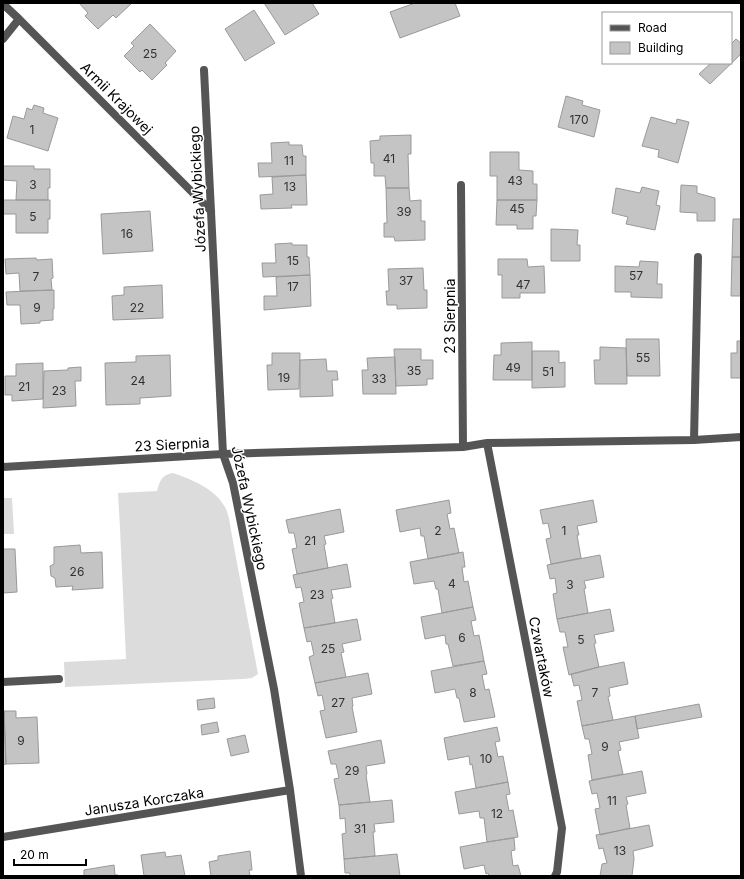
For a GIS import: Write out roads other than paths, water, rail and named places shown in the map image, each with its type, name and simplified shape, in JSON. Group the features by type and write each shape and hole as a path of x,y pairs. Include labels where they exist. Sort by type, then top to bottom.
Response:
{"street":[{"name":"Armii Krajowej","path":"3,4 211,211"},
{"path":"3,39 19,19"},
{"name":"Józefa Wybickiego","path":"204,70 224,454 233,483 274,689 290,790 301,876"},
{"name":"23 Sierpnia","path":"461,185 463,447"},
{"path":"694,440 698,257"},
{"name":"23 Sierpnia","path":"3,467 224,454 463,447 487,443 694,440 741,437"},
{"name":"Czwartaków","path":"487,443 562,828 557,872 555,876"},
{"path":"3,682 60,679"},
{"name":"Janusza Korczaka","path":"3,837 290,790"}]}
